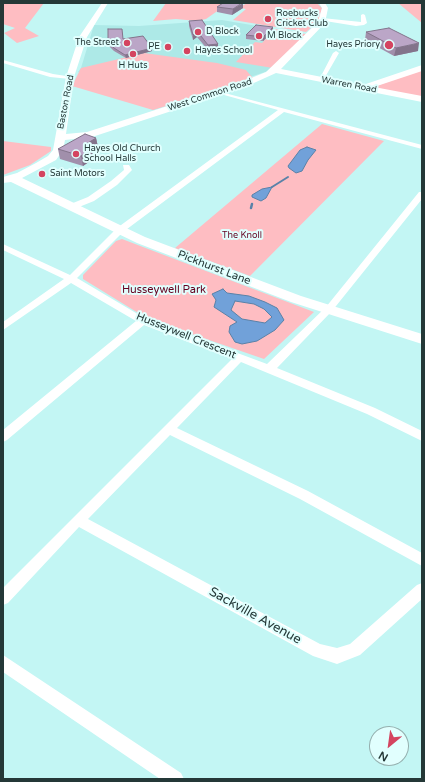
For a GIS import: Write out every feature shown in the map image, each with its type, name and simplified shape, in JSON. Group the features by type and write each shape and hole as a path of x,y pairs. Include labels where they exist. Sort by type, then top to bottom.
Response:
{"main road":[{"name":"Baston Road","path":"8,179 52,158 58,150 70,77 83,37 105,3"},
{"path":"322,3 325,8 322,20"},
{"name":"West Common Road","path":"59,137 88,134 242,85 276,70 322,20"},
{"path":"364,87 422,68"},
{"name":"Warren Road","path":"276,70 422,99"},
{"name":"Pickhurst Lane","path":"8,179 141,240 246,280 422,339"}],"street":[{"path":"322,20 356,24 364,22 363,14"},
{"path":"321,79 336,54"},
{"path":"4,60 52,76 70,77"},
{"path":"3,70 14,64"},
{"path":"220,92 422,148"},
{"path":"3,327 72,279 120,230 282,110"},
{"path":"71,207 91,199 114,183 128,170 126,167"},
{"path":"269,369 329,309 422,194"},
{"name":"Husseywell Crescent","path":"3,247 72,279 143,321 240,357 371,411 422,436"},
{"path":"3,437 143,321"},
{"path":"3,598 78,520 240,357"},
{"path":"169,429 304,495 422,560"},
{"name":"Sackville Avenue","path":"78,520 318,651 337,656 355,650 422,590"},
{"path":"3,663 175,779"}],"shaded area":[{"name":"Hayes School","path":"222,20 304,34 268,71 153,110 78,72 81,68 94,25 139,26"}],"green space":[{"path":"3,3 44,3 25,28 39,36 17,43 4,33 15,28 3,24"},
{"path":"166,3 216,3 242,6 247,3 317,3 322,8 318,22 306,32 233,20 246,9 226,5 206,19 197,21 176,19 153,21"},
{"path":"398,3 422,3 422,23"},
{"path":"275,29 306,34 273,68 236,62 255,42 262,43"},
{"path":"144,53 217,63 246,70 253,78 153,110 72,86 81,68"},
{"path":"422,69 422,98 371,88"},
{"name":"The Knoll","path":"322,124 384,141 250,276 175,248"},
{"path":"3,141 51,147 51,151 30,165 3,175"},
{"name":"Husseywell Park","path":"122,239 314,312 264,359 148,319 83,279 83,275 116,241"}],"water":[{"path":"307,147 316,150 302,171 296,173 288,166 300,150"},
{"path":"272,187 266,198 261,201 252,197 252,195 262,189"},
{"path":"223,289 227,293 249,296 277,308 284,320 275,330 257,341 242,344 235,342 229,332 230,326 237,322 214,307 216,300 212,294","holes":["235,301 254,304 264,309 272,317 265,323 242,319 231,310"]}],"building":[{"path":"223,3 242,3 233,9 217,7"},
{"path":"202,20 218,44 208,45 197,31 193,35 189,21"},
{"path":"256,25 273,27 263,37 246,35"},
{"path":"389,28 419,43 396,48 366,32"},
{"path":"108,29 122,29 123,39 143,36 152,48 125,55 108,42"},
{"path":"85,134 96,138 83,146 92,149 81,156 58,149"}],"waterway":[{"path":"272,187 288,177"},
{"path":"251,208 252,204"}],"place":[{"name":"Roebucks Cricket Club","path":"268,19"},
{"name":"D Block","path":"198,32"},
{"name":"M Block","path":"259,36"},
{"name":"The Street","path":"127,43"},
{"name":"Hayes Priory","path":"389,45"},
{"name":"PE","path":"168,47"},
{"name":"Hayes School","path":"187,51"},
{"name":"H Huts","path":"133,54"},
{"name":"Hayes Old Church School Halls","path":"76,154"},
{"name":"Saint Motors","path":"42,174"}]}
